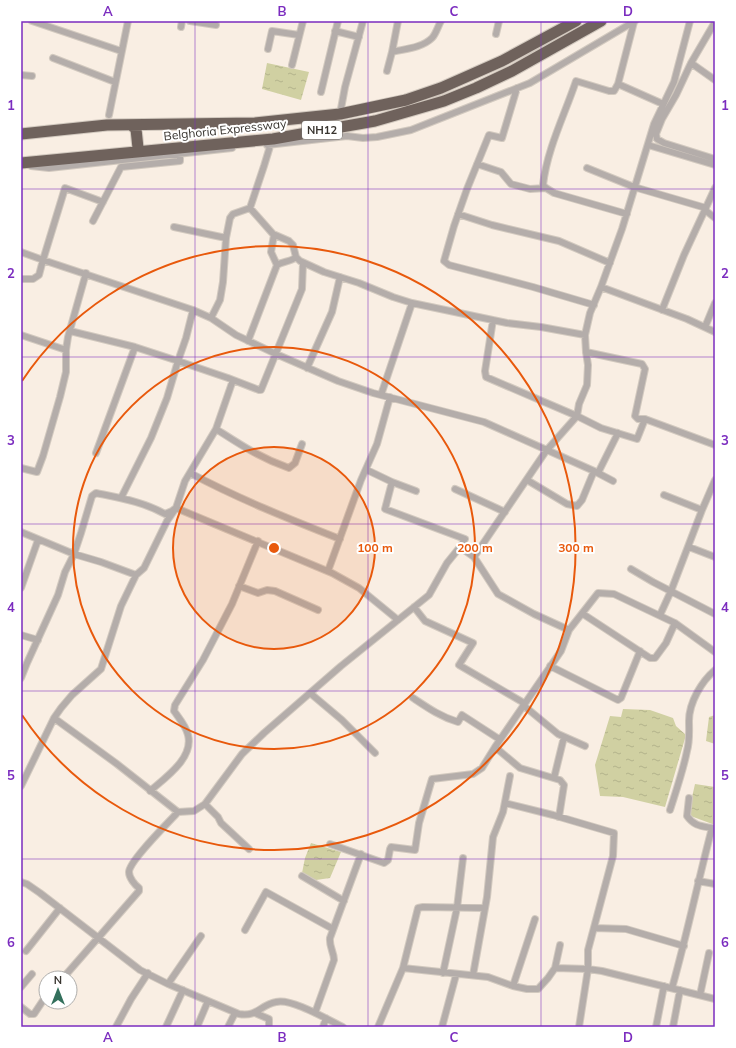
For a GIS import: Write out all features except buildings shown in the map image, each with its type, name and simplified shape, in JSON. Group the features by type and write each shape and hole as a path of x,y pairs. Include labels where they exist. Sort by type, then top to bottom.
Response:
{"highway":[{"name":"Belghoria Expressway","path":"21,134 107,125 255,123 340,114 406,100 441,88 502,61 576,21"},
{"name":"Belghoria Expressway","path":"21,164 136,152 271,142 374,121 444,101 476,88 512,71 601,21"},
{"path":"131,125 136,129 138,148 136,152"}],"street":[{"path":"32,21 121,52"},
{"path":"109,115 128,21"},
{"path":"190,21 216,25"},
{"path":"292,65 302,21"},
{"path":"320,92 338,21"},
{"path":"340,114 345,87 363,21"},
{"path":"387,71 398,21"},
{"path":"392,52 423,44 428,41 432,38 441,21"},
{"path":"496,34 499,21"},
{"path":"627,214 554,193 543,185 544,175 557,132 576,80 608,91 614,91 618,84 634,21"},
{"path":"21,164 49,168 180,154 271,142 347,136 363,138 377,137 411,130 530,83 634,21"},
{"path":"474,557 546,450 577,416 578,404 587,385 588,365 585,335 594,305 627,214 654,124 674,82 690,21"},
{"path":"715,22 662,119 656,134 657,139 664,143 715,159"},
{"path":"268,49 272,31 299,35"},
{"path":"335,31 359,37"},
{"path":"53,58 115,82"},
{"path":"691,64 715,80"},
{"path":"21,75 32,76"},
{"path":"618,84 663,104"},
{"path":"517,88 502,138 489,135 458,214 444,259 446,263 594,305"},
{"path":"250,208 271,142"},
{"path":"648,145 715,164"},
{"path":"93,221 120,167 180,161 180,154"},
{"path":"477,164 501,172 511,184 530,189 546,188"},
{"path":"587,168 634,187 705,209 715,218"},
{"path":"21,280 33,279 39,275 65,188 103,202"},
{"path":"662,310 684,255 715,188"},
{"path":"250,208 263,224 274,234 289,241 293,245 296,257 304,263 340,277 412,303 507,323 541,326 585,335"},
{"path":"211,318 220,300 223,282 226,238 230,218 233,214 250,208"},
{"path":"458,214 492,226 559,241 610,263"},
{"path":"174,228 226,238"},
{"path":"274,234 271,252 277,265"},
{"path":"21,252 193,310 211,318 236,335 248,341 338,381 381,395 484,422 613,481"},
{"path":"248,341 277,265 282,262 292,261 296,257"},
{"path":"70,330 178,361 262,390 302,289 304,263"},
{"path":"21,468 37,472 43,456 66,372 66,350 70,330 86,273"},
{"path":"307,368 332,312 340,277"},
{"path":"601,287 715,332"},
{"path":"381,395 412,303"},
{"path":"705,327 715,303"},
{"path":"121,498 154,431 168,398 193,310"},
{"path":"493,320 485,371 486,377 577,416 601,428 637,440 645,419"},
{"path":"21,336 66,350"},
{"path":"96,453 135,348"},
{"path":"586,352 642,364 645,368 635,416 638,419 645,419 715,445"},
{"path":"21,786 54,718 72,695 101,669 122,606 136,575 144,568 167,521 176,508 185,482 216,429 233,380"},
{"path":"328,571 382,430 390,397"},
{"path":"216,429 251,452 274,463 289,468 295,463 302,444"},
{"path":"527,480 567,504 577,506 582,500 618,433"},
{"path":"367,470 416,491"},
{"path":"190,473 272,512 340,539"},
{"path":"660,615 689,547 702,510 715,480"},
{"path":"54,718 117,764 178,812 194,811 205,804 242,754 278,720 429,595 447,563 465,539 385,509 392,482"},
{"path":"455,489 505,512"},
{"path":"21,678 52,612 65,572 74,554 92,496 96,493 131,500 165,514 172,512 176,508"},
{"path":"664,495 702,510"},
{"path":"176,508 328,571 359,588 398,620"},
{"path":"21,532 74,554 136,575"},
{"path":"21,588 38,540"},
{"path":"150,791 178,765 189,748 189,736 184,725 174,711 175,705 203,660 232,604 258,541"},
{"path":"460,547 474,557 498,594 534,614 569,630"},
{"path":"689,547 715,557"},
{"path":"631,569 715,614"},
{"path":"240,586 258,593 267,590 275,591 318,610"},
{"path":"330,844 384,863 388,860 392,847 415,850 419,823 432,779 473,774 482,768 499,739 511,725 561,650 569,630 598,593 614,594 675,622 715,652"},
{"path":"414,607 425,621 473,643 459,665 524,704 558,734 585,746"},
{"path":"583,614 650,658 656,658 666,643 675,622"},
{"path":"21,635 38,640"},
{"path":"550,666 618,700 621,698 640,651"},
{"path":"670,810 688,750 690,734 689,716 693,702 705,680 715,670"},
{"path":"310,693 342,720 375,753"},
{"path":"413,698 438,715 447,719 458,722 462,715 499,739"},
{"path":"554,778 564,737"},
{"path":"495,747 520,768 560,780 564,785 559,816"},
{"path":"474,975 485,908 493,837 505,803 510,776"},
{"path":"672,988 684,946 698,881 713,828 691,822 686,816 689,798"},
{"path":"505,803 559,816 614,833 613,856 588,950 588,969 579,1027"},
{"path":"205,804 249,849"},
{"path":"70,970 139,891 139,888 130,877 129,872 131,865 178,812"},
{"path":"315,1013 334,960 334,953 329,945 330,938 361,854"},
{"path":"443,973 457,908 463,858"},
{"path":"302,876 344,900"},
{"path":"698,881 715,884"},
{"path":"21,882 27,884 60,908 134,966 168,984 235,1013 248,1015 255,1013 268,1004 278,1001 300,1006 343,1027"},
{"path":"245,930 266,892 333,930"},
{"path":"26,951 60,908"},
{"path":"378,1027 403,968 418,908 485,908"},
{"path":"513,986 535,919"},
{"path":"594,928 626,929 684,946"},
{"path":"168,984 201,936"},
{"path":"403,968 456,975 488,977 513,986 538,988 555,968 560,945"},
{"path":"700,995 709,953"},
{"path":"555,968 588,969 715,999"},
{"path":"116,1027 131,999 148,973"},
{"path":"21,987 32,974"},
{"path":"442,1027 456,975"},
{"path":"656,1027 664,986"},
{"path":"166,1027 183,990"},
{"path":"673,1027 680,990"},
{"path":"197,1027 208,1001"},
{"path":"21,1007 30,1014 34,1014 38,1008"},
{"path":"228,1027 235,1013"},
{"path":"255,1013 269,1019 269,1027"},
{"path":"323,1027 326,1018"}],"water":[{"path":"267,63 309,72 301,100 262,89"},
{"path":"623,709 650,710 673,718 676,726 686,735 665,807 623,797 600,796 595,765 610,716 621,717"},
{"path":"715,715 715,744 706,741 709,717"},
{"path":"695,784 715,787 715,825 688,815"},
{"path":"311,843 341,852 330,878 316,880 302,873 305,858"}]}
